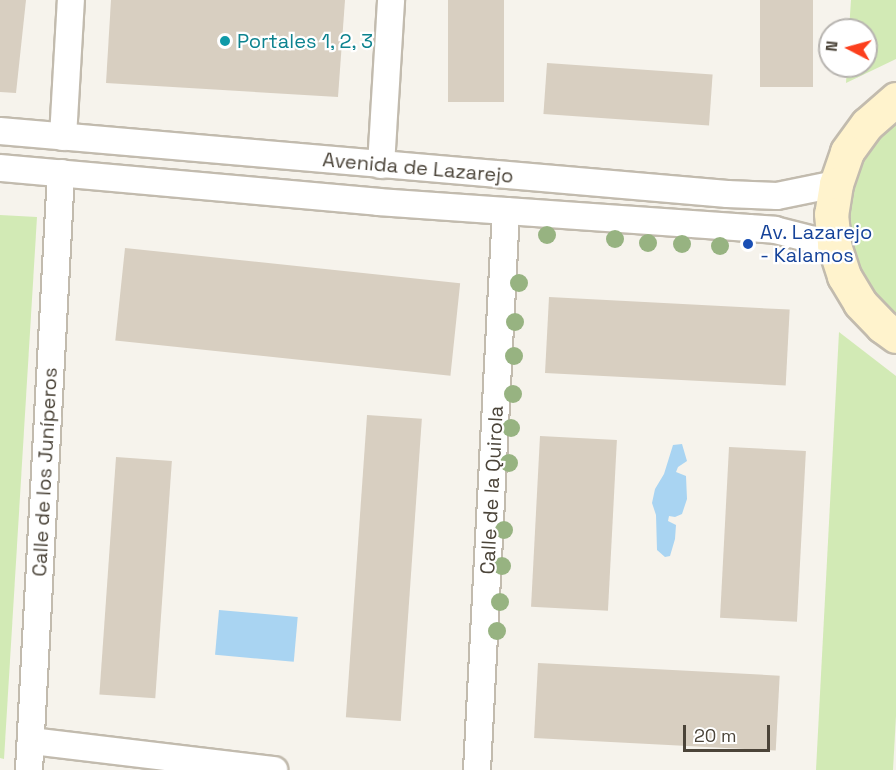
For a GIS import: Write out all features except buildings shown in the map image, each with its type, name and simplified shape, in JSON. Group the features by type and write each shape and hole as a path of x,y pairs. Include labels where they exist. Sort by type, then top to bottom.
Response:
{"main road":[{"path":"896,99 867,124 847,152 836,184 831,214 834,245 844,276 860,303 882,326 896,336"}],"street":[{"path":"63,136 71,0"},
{"path":"381,165 391,0"},
{"name":"Avenida de Lazarejo","path":"0,131 381,165 777,196 836,184"},
{"name":"Avenida de Lazarejo","path":"0,168 506,211 775,230 834,245"},
{"name":"Calle de los Juníperos","path":"29,770 61,173"},
{"name":"Calle de la Quirola","path":"477,770 506,211"},
{"path":"31,741 274,770"}],"green space":[{"path":"851,0 896,0 896,59 878,68 878,18 850,18"},
{"path":"846,78 856,78 846,83"},
{"path":"896,117 896,320 873,300 852,261 844,217 853,173 875,134"},
{"path":"0,215 37,217 4,759 0,758"},
{"path":"839,332 896,376 896,716 893,770 816,770"}],"water":[{"path":"682,444 687,461 678,467 676,472 686,476 687,499 682,514 675,517 669,516 668,521 676,525 675,539 670,556 665,557 657,550 656,515 652,503 655,489 664,474 673,445"},
{"path":"219,610 298,617 294,662 215,655"}],"place":[{"name":"Portales 1, 2, 3","path":"225,41"},
{"name":"Av. Lazarejo - Kalamos","path":"748,244"}]}
